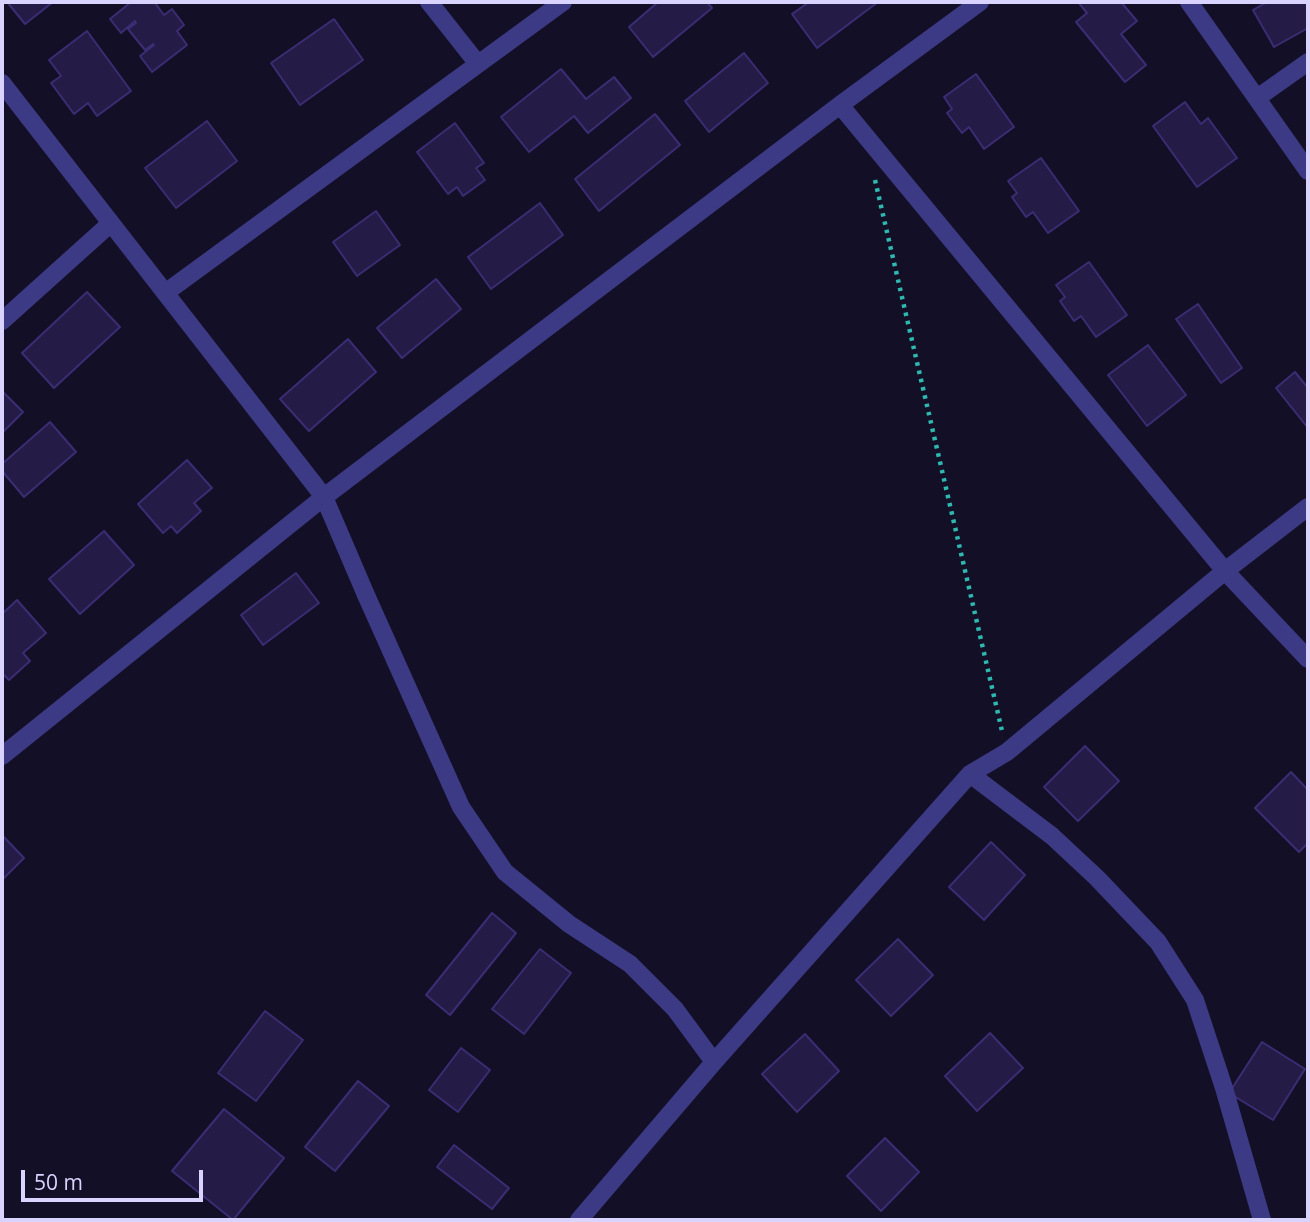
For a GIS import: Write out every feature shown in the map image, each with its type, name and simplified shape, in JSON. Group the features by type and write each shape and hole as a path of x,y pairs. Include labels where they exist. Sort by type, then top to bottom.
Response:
{"street":[{"path":"429,2 478,64"},
{"path":"165,293 563,2"},
{"path":"2,756 324,497 980,2"},
{"path":"1189,2 1308,170"},
{"path":"1257,98 1308,62"},
{"path":"2,83 324,497 461,807 505,872 569,924 630,964 675,1009 714,1062"},
{"path":"841,105 1224,571 1308,659"},
{"path":"2,321 111,223"},
{"path":"579,1220 714,1062 970,774 1007,752 1224,571 1308,507"},
{"path":"970,774 1052,836 1097,878 1157,942 1195,1000 1224,1088 1262,1220"}],"path":[{"path":"874,175 1007,752"}],"building":[{"path":"7,2 53,2 25,24"},
{"path":"131,2 157,2 155,3 164,15 172,9 184,25 177,31 187,45 152,72 140,56 154,45 145,50 128,29 135,21 121,33 110,19"},
{"path":"658,2 707,2 712,8 653,57 629,27"},
{"path":"809,2 878,2 817,48 792,14"},
{"path":"1078,2 1121,2 1137,21 1121,34 1146,65 1125,82 1076,22 1087,13"},
{"path":"1267,2 1308,2 1308,28 1274,47 1253,10"},
{"path":"334,19 363,60 300,105 271,63"},
{"path":"87,31 131,91 97,116 88,103 74,114 51,83 61,76 49,60"},
{"path":"744,53 768,83 709,132 685,101"},
{"path":"561,69 586,99 614,77 631,98 588,133 574,116 529,152 501,117"},
{"path":"976,74 1014,127 984,149 969,127 962,133 947,113 952,109 944,97"},
{"path":"1185,102 1201,124 1208,118 1237,158 1197,187 1153,126"},
{"path":"655,114 680,145 599,211 575,179"},
{"path":"207,121 237,161 176,208 145,168"},
{"path":"455,123 484,163 476,168 485,180 463,196 457,187 448,194 417,152"},
{"path":"1041,158 1079,211 1048,233 1033,212 1026,217 1012,197 1017,193 1008,181"},
{"path":"540,203 563,235 491,289 468,257"},
{"path":"376,211 400,245 357,276 333,242"},
{"path":"1089,262 1127,315 1096,337 1081,316 1074,321 1060,301 1065,297 1056,285"},
{"path":"436,279 461,309 402,358 377,328"},
{"path":"87,292 120,327 54,388 22,353"},
{"path":"1198,304 1242,368 1221,383 1176,319"},
{"path":"348,339 376,372 309,431 280,399"},
{"path":"1148,345 1186,395 1147,426 1108,375"},
{"path":"1295,372 1308,388 1308,428 1276,388"},
{"path":"2,391 23,412 2,433"},
{"path":"50,422 76,452 24,497 2,471 2,464"},
{"path":"187,460 212,488 194,503 201,511 177,533 171,526 163,533 138,504"},
{"path":"104,531 134,565 80,614 49,579"},
{"path":"296,573 319,603 263,645 241,615"},
{"path":"17,600 46,633 23,653 30,661 9,680 2,673 2,614"},
{"path":"1085,746 1119,781 1078,821 1044,787"},
{"path":"1291,772 1308,790 1308,843 1299,852 1255,808"},
{"path":"2,835 24,858 2,880"},
{"path":"991,842 1025,875 984,920 949,887"},
{"path":"492,913 516,933 450,1015 426,995"},
{"path":"898,939 933,975 891,1016 856,980"},
{"path":"540,949 571,973 524,1034 492,1009"},
{"path":"265,1011 303,1040 256,1101 218,1073"},
{"path":"990,1033 1023,1068 977,1111 945,1076"},
{"path":"805,1034 839,1071 797,1112 762,1074"},
{"path":"1262,1042 1305,1069 1273,1120 1229,1093"},
{"path":"461,1048 490,1070 458,1112 429,1090"},
{"path":"358,1081 389,1106 335,1171 305,1147"},
{"path":"224,1109 284,1158 233,1220 172,1171"},
{"path":"885,1138 919,1172 881,1211 847,1176"},
{"path":"454,1145 509,1188 492,1209 437,1167"}]}
